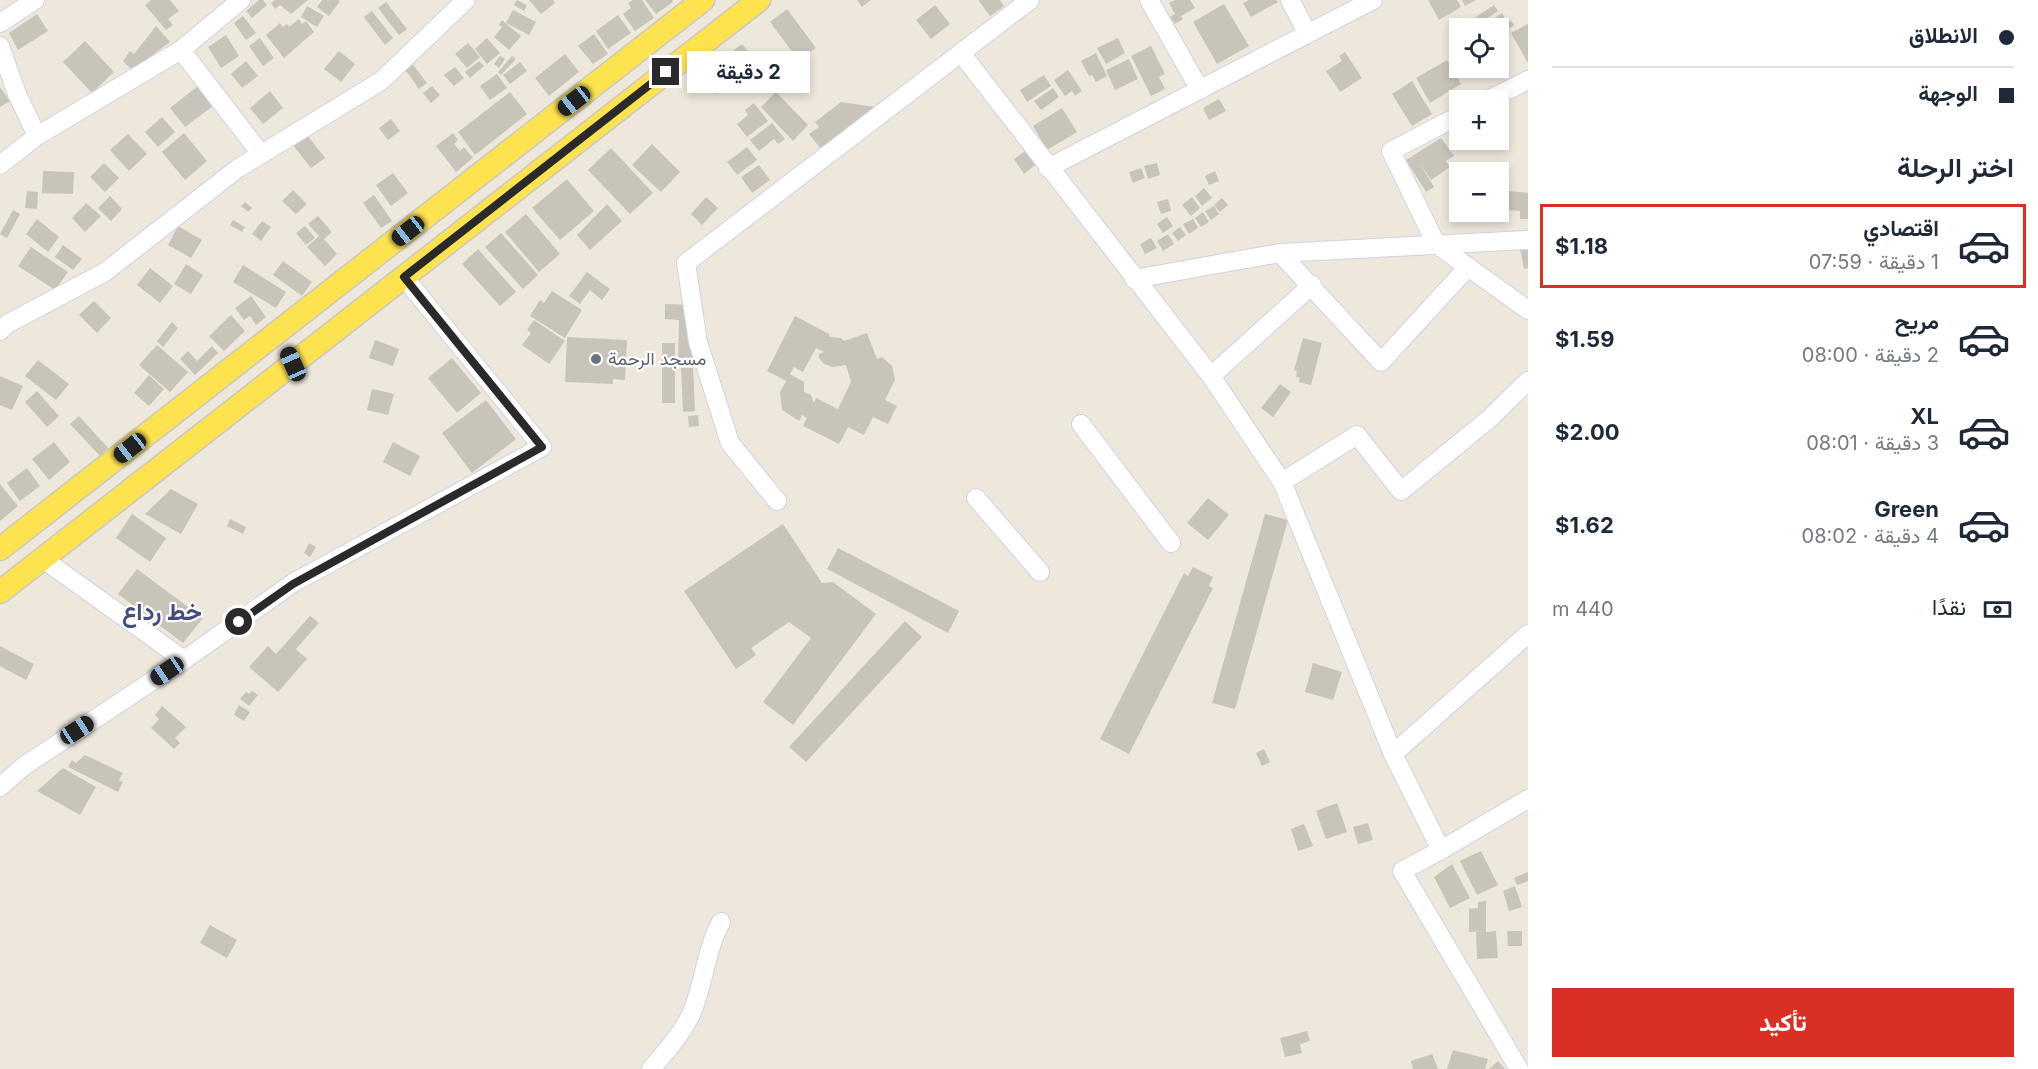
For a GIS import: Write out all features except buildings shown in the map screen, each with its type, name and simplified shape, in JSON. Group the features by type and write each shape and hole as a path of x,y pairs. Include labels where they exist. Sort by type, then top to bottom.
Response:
{"main road":[{"path":"0,549 703,0"},
{"path":"0,592 759,0"},
{"path":"426,216 443,246"},
{"path":"279,332 293,364"}],"street":[{"path":"0,23 34,0"},
{"path":"0,165 37,136 181,50 241,0"},
{"path":"2,324 105,272 237,169 381,81 466,0"},
{"path":"777,501 730,443 698,342 686,263 1030,0"},
{"path":"1149,0 1200,90"},
{"path":"1290,0 1308,34"},
{"path":"1048,168 1372,0"},
{"path":"0,46 17,94 37,136"},
{"path":"181,50 261,154"},
{"path":"961,53 1211,376 1282,483 1393,754 1441,850"},
{"path":"1508,90 1528,80"},
{"path":"1449,121 1390,151 1436,244 1528,310"},
{"path":"1134,279 1280,253 1528,240"},
{"path":"1280,253 1381,362 1468,267"},
{"path":"0,787 24,766 184,660 293,584 542,447 404,277"},
{"path":"1211,376 1312,285"},
{"path":"1282,483 1357,435 1401,491 1489,419 1528,381"},
{"path":"1081,424 1171,543"},
{"path":"976,498 1040,572"},
{"path":"43,559 184,660"},
{"path":"1393,754 1528,634"},
{"path":"1519,1069 1402,871 1528,800"},
{"path":"651,1069 679,1035 692,1011 714,935 721,922"}],"place":[{"name":"مسجد الرحمة","path":"596,359"}],"district":[{"name":"خط رداع","path":"162,612"}],"route":[{"path":"239,622 293,584 542,447 404,277 666,72"}]}
